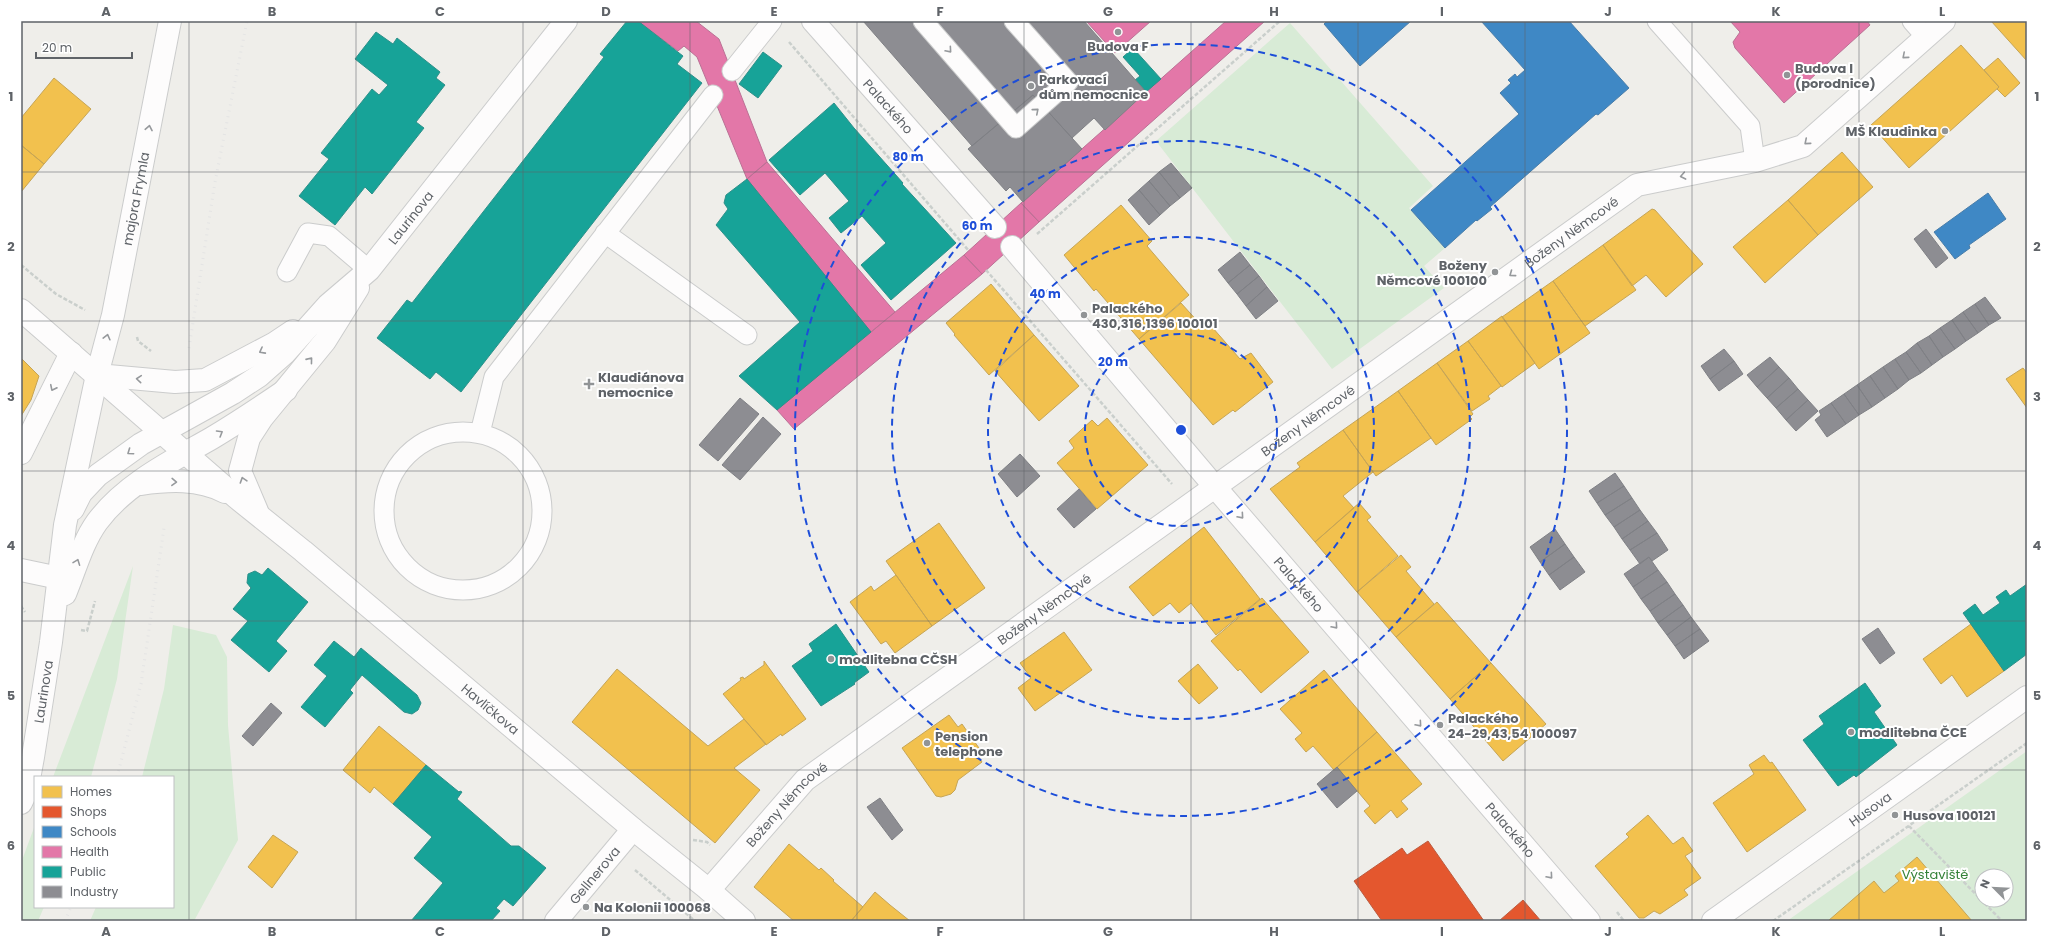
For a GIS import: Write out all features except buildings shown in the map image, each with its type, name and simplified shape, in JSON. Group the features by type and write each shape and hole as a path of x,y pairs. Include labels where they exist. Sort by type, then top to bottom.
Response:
{"street":[{"name":"majora Frymla","path":"65,525 97,375 113,315 170,21"},
{"name":"Laurinova","path":"21,804 27,790 54,625 65,525 81,493 98,475 141,444 233,393 259,376 285,353 328,305 369,270 566,21"},
{"name":"Palackého","path":"813,21 996,227"},
{"name":"Boženy Němcové","path":"709,890 805,780 1637,185 1755,161 1802,146 1944,21"},
{"name":"Palackého","path":"1012,247 1215,487 1588,921"},
{"path":"259,516 240,471 243,456 255,429 325,341 369,270"},
{"path":"97,375 175,382 205,380 275,343 328,305"},
{"path":"21,310 163,432 237,498"},
{"path":"21,453 71,353"},
{"path":"54,625 82,549 97,523 112,504 136,484 246,417 286,390"},
{"path":"136,484 162,481 189,482 214,486 237,498"},
{"name":"Havlíčkova","path":"237,498 632,829 709,890 744,921"},
{"path":"21,570 59,578"},
{"name":"Husova","path":"1713,921 2027,697"},
{"name":"Gellnerova","path":"556,921 632,829"}],"lane":[{"path":"732,71 772,21"},
{"path":"923,21 1016,128 1068,82 1014,21"},
{"path":"1657,21 1750,126 1755,161"},
{"path":"1912,21 1926,37"},
{"path":"480,434 494,377 713,95"},
{"path":"287,272 308,233 329,236 369,270"},
{"path":"605,233 747,335"},
{"path":"454,432 480,434 504,443 524,460 537,483 542,508 539,534 527,558 509,576 485,587 459,590 434,585 411,571 395,551 386,527 385,501 392,476 408,455 429,440 454,432"}],"path":[{"path":"772,21 968,251"},
{"path":"1033,237 1280,21"},
{"path":"21,265 56,294 88,312"},
{"path":"136,335 138,341 155,355"},
{"path":"21,606 28,621 87,631 96,595"},
{"path":"1773,921 2027,743"},
{"path":"1909,826 2002,921"},
{"path":"614,852 695,921"}],"green space":[{"path":"1290,23 1433,186 1409,208 1445,248 1424,266 1444,288 1332,369 1156,141"},
{"path":"133,566 117,679 91,776 53,776"},
{"path":"173,625 216,635 227,657 228,725 238,840 194,921 90,921 96,908 174,908 174,776 142,776 164,689"},
{"name":"Výstaviště","path":"2027,751 2027,921 1787,921"},
{"path":"34,828 34,908 44,908 38,921 21,921 21,863"}],"railway":[{"path":"189,348 215,182 247,21"},
{"path":"117,776 141,684 164,528"},
{"path":"65,921 71,908"}],"place":[{"name":"Budova F","path":"1118,32"},
{"name":"Budova I (porodnice)","path":"1787,75"},
{"name":"Parkovací dům nemocnice","path":"1031,86"},
{"name":"MŠ Klaudinka","path":"1945,131"},
{"name":"Boženy Němcové 100100","path":"1495,272"},
{"name":"Palackého 430,316,1396 100101","path":"1084,315"},
{"name":"Klaudiánova nemocnice","path":"589,384"},
{"name":"modlitebna CČSH","path":"831,659"},
{"name":"Palackého 24-29,43,54 100097","path":"1440,725"},
{"name":"modlitebna ČCE","path":"1851,732"},
{"name":"Pension telephone","path":"927,743"},
{"name":"Husova 100121","path":"1895,815"},
{"name":"Na Kolonii 100068","path":"586,907"}]}
